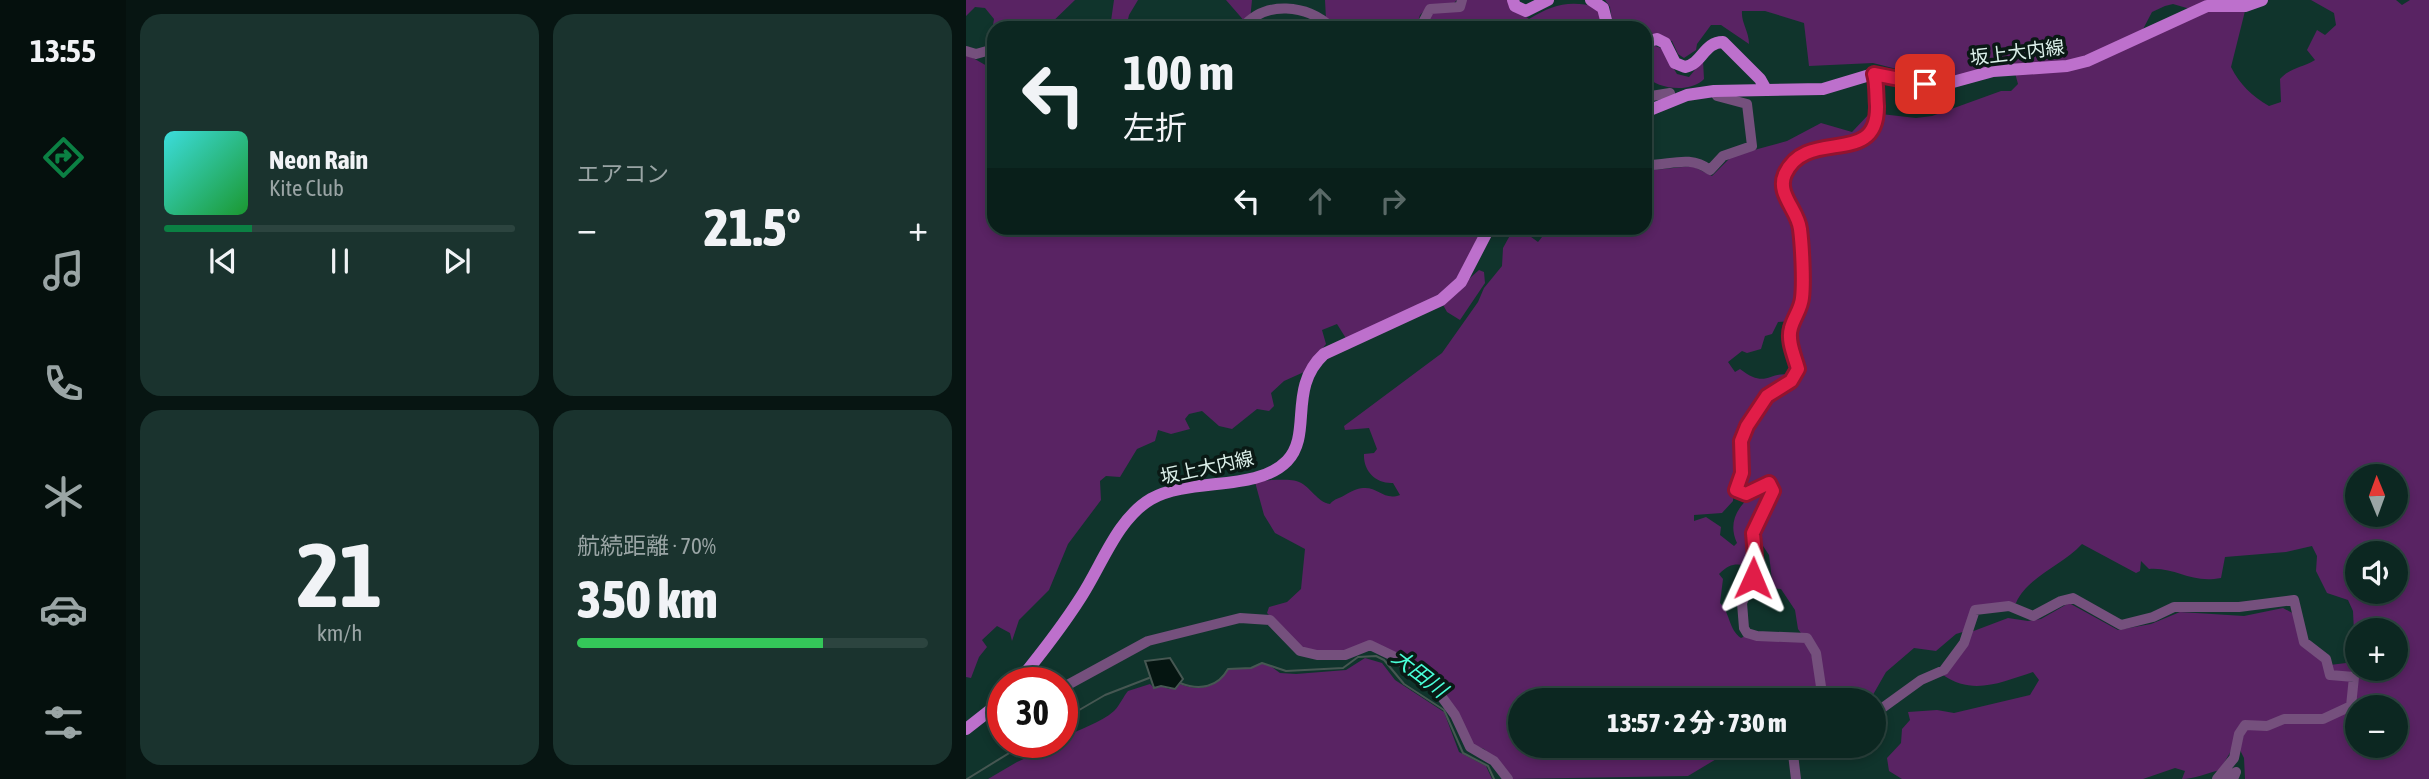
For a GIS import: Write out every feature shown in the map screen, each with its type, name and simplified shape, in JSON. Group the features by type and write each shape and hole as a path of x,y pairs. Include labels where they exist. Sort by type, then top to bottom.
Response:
{"main road":[{"path":"1513,0 1516,6 1526,11 1548,0"},
{"path":"1591,0 1603,8 1606,21"},
{"name":"坂上大内線","path":"1652,109 1688,95 1765,88 1823,89 1874,74 1935,85 1993,71 2067,66 2087,61 2207,6 2245,6 2262,0"},
{"path":"1652,40 1657,39 1665,43 1675,63 1685,67 1695,64 1711,45 1723,42 1760,79 1765,88"},
{"name":"坂上大内線","path":"1030,667 1072,612 1125,522 1138,508 1168,491 1261,476 1280,467 1295,449 1303,386 1312,365 1324,354 1441,300 1461,282 1485,235"},
{"path":"966,729 987,713"}],"street":[{"path":"1424,21 1430,9 1460,7 1462,0"},
{"path":"1247,21 1267,9 1295,5 1324,21"},
{"path":"966,51 976,54 987,51"},
{"path":"1822,688 1816,653 1807,638 1757,636 1747,633 1744,628 1742,603 1756,569 1753,533 1773,491 1769,483 1746,494 1736,490 1742,473 1741,441 1747,426 1767,396 1791,381 1798,369 1790,330 1802,299 1800,227 1785,195 1786,174 1799,157 1817,148 1855,144 1868,136 1877,114 1874,74"},
{"path":"1652,164 1687,160 1700,163 1710,170 1723,156 1752,146 1747,104 1717,96 1714,91"},
{"path":"1652,96 1670,93"},
{"path":"1886,705 1921,680 1944,670 1964,643 1972,614 1978,608 2008,606 2033,616 2061,601 2073,598 2116,625 2148,618 2174,607 2239,607 2294,600 2304,642 2326,659 2330,676 2354,677 2351,706 2323,719 2286,719 2267,726 2245,725 2239,734 2234,758 2217,779"},
{"path":"1078,679 1148,641 1203,625 1240,618 1263,618 1277,626 1300,651 1345,655 1370,645 1395,657 1436,689 1455,715 1469,747 1494,761 1508,779"},
{"path":"1793,758 1796,779"},
{"path":"2225,779 2236,772 2233,779"}],"shaded area":[{"path":"966,0 1075,0 1053,21 994,21 985,8 975,7 966,16"},
{"path":"1114,0 1138,0 1128,21 1111,21"},
{"path":"1226,0 1252,0 1250,20 1244,21"},
{"path":"1325,0 1457,0 1453,4 1428,7 1418,21 1326,19"},
{"path":"1465,0 1511,0 1513,8 1529,19 1561,5 1578,4 1598,7 1603,21 1425,21 1427,13 1462,11"},
{"path":"1605,0 2248,0 2190,9 2173,4 2165,6 2152,12 2141,33 2086,59 1940,80 1873,63 1809,66 1804,23 1765,11 1742,11 1749,44 1721,25 1711,25 1697,44 1696,50 1684,58 1678,54 1672,41 1652,36 1652,21 1612,21 1610,7"},
{"path":"2311,0 2396,0 2402,5 2410,0 2429,0 2429,779 2245,779 2244,758 2240,750 2245,728 2344,713 2345,710 2345,758 2408,758 2408,695 2351,695 2356,681 2408,681 2408,618 2353,618 2350,604 2408,604 2408,541 2345,541 2345,599 2327,593 2316,571 2317,556 2312,546 2286,552 2225,557 2221,578 2201,579 2168,570 2149,569 2141,561 2140,571 2136,573 2082,544 2029,585 2016,603 1980,606 1966,631 1956,634 1936,651 1914,648 1886,672 1877,688 1824,688 1820,660 1798,629 1795,610 1781,589 1773,588 1769,555 1761,543 1755,541 1774,490 1745,485 1746,439 1750,428 1769,400 1798,378 1793,333 1802,309 1803,226 1787,191 1786,182 1792,171 1815,155 1855,145 1867,139 1876,129 1881,114 1916,118 1932,116 2001,91 2011,91 2018,84 2015,73 2067,68 2205,9 2245,11 2231,67 2247,90 2269,106 2281,102 2280,79 2288,72 2315,60 2307,50 2317,30 2325,35 2336,25 2334,13"},
{"path":"1652,45 1661,48 1677,74 1689,77 1703,60 1704,79 1698,83 1683,88 1652,81"},
{"path":"966,54 987,66 987,235 1479,235 1455,283 1438,296 1347,340 1337,324 1322,330 1326,344 1304,372 1284,381 1271,393 1274,406 1269,411 1257,409 1232,429 1219,426 1202,411 1189,414 1185,419 1190,429 1171,434 1158,430 1155,441 1137,449 1120,477 1106,476 1100,481 1101,500 1068,544 1049,590 1019,620 1012,641 1010,633 997,626 982,640 987,647 979,657 971,678 966,677"},
{"path":"1870,113 1873,114 1869,126 1860,134 1805,150 1792,157 1783,169 1781,188 1794,220 1799,257 1799,284 1792,321 1778,322 1772,334 1765,336 1761,349 1747,353 1742,351 1728,362 1735,372 1740,369 1756,378 1791,375 1750,421 1740,471 1734,481 1733,501 1722,513 1694,515 1694,521 1706,517 1721,527 1720,535 1734,546 1737,543 1733,525 1739,509 1758,492 1766,488 1770,490 1756,521 1752,566 1734,565 1719,574 1723,579 1720,603 1741,638 1747,635 1799,639 1809,643 1818,688 1508,688 1508,758 1718,758 1688,776 1510,779 1484,749 1473,745 1425,676 1425,671 1419,666 1414,667 1384,647 1329,653 1302,648 1267,613 1269,607 1287,602 1301,589 1305,549 1275,533 1264,515 1255,482 1295,481 1330,504 1364,488 1387,496 1400,495 1393,483 1376,479 1368,471 1364,454 1374,453 1377,449 1369,428 1345,430 1344,426 1442,353 1478,302 1484,288 1502,266 1503,248 1510,235 1528,235 1538,242 1542,237 1539,235 1652,235 1652,170 1692,166 1712,176 1732,156 1787,141 1821,123 1852,132"},
{"path":"1479,270 1484,272 1485,283 1460,320 1447,312 1442,303"},
{"path":"2069,603 2118,630 2151,624 2180,612 2244,616 2283,608 2296,615 2301,641 2315,649 2329,675 2345,676 2345,681 2351,681 2350,695 2345,695 2345,706 2329,715 2247,723 2220,770 2187,779 2182,779 2185,771 2175,768 2143,779 1902,779 1889,771 1887,758 1901,743 1902,729 1910,720 1908,712 1937,710 1954,713 2030,695 2039,680 2033,672 1999,683 1976,686 1965,685 1943,675 1971,632 2008,618 2028,621 2041,619"},
{"path":"1170,658 1183,679 1175,689 1161,686 1154,688 1145,661"},
{"path":"1365,658 1382,663 1395,680 1444,712 1459,752 1486,766 1492,779 988,779 1026,758 1078,758 1078,731 1109,715 1128,691 1150,684 1154,688 1161,686 1169,689 1180,684 1195,688 1207,687 1228,669 1251,668 1260,663 1269,665 1280,673 1346,670"},
{"path":"2345,663 2345,677 2332,674 2330,665"}],"waterway":[{"name":"大田川","path":"1180,683 1195,687 1208,686 1219,680 1228,669 1251,668 1262,663 1286,671 1343,668 1358,657 1376,656 1384,660 1404,684 1444,710 1463,753 1488,766 1494,779"},
{"name":"大田川","path":"1078,711 1105,695 1149,678"},
{"name":"大田川","path":"967,779 1001,758"}],"route":[{"path":"1753,578 1756,569 1753,533 1773,491 1769,483 1746,494 1739,494 1736,490 1742,473 1741,441 1747,426 1767,396 1791,381 1798,369 1790,330 1802,299 1801,238 1797,217 1783,187 1786,174 1799,157 1817,148 1855,144 1868,136 1874,128 1877,114 1874,74 1885,74 1925,84"}]}
